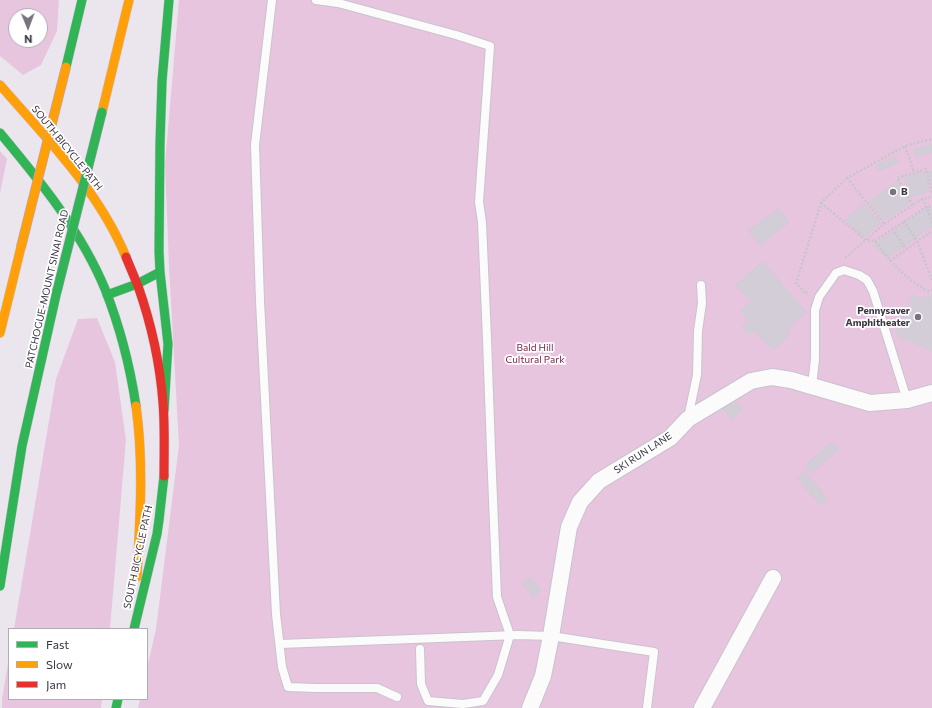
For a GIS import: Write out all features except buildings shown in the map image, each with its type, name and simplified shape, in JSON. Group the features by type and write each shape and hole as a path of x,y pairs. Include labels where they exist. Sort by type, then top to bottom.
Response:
{"main road":[{"path":"0,333 82,0"},
{"name":"PATCHOGUE-MOUNT SINAI ROAD","path":"0,586 22,446 57,291 129,0"},
{"path":"164,411 168,344 159,250 160,143 162,81 169,0"},
{"name":"SOUTH BICYCLE PATH","path":"0,85 63,158 104,214 132,270 146,311 156,353 164,411 164,480 153,551 134,627"},
{"name":"SOUTH BICYCLE PATH","path":"0,133 53,200 78,237 94,266 107,295 118,324 127,357 139,427 141,456 141,495 134,627"},
{"path":"107,295 137,284 160,272"}],"street":[{"name":"SKI RUN LANE","path":"530,708 543,676 569,526 580,502 599,481 670,438 688,419 751,381 772,377 791,380 870,403 907,400 932,393"},
{"path":"702,708 773,578"}],"lane":[{"path":"272,0 255,145 260,301 276,614 282,667 288,686 316,688 377,688 396,698"},
{"path":"316,0 338,3 456,35 490,46 479,202 482,222 498,597 510,635 498,675 483,701 463,704 428,701 421,684 420,649"},
{"path":"812,386 815,359 815,310 818,297 836,273 844,270 868,280 873,291 907,400"},
{"path":"688,419 697,375 698,331 702,303 701,285"},
{"path":"280,644 510,635 551,636 654,652 647,708"}],"path":[{"path":"810,290 806,294 796,283 821,203 847,178 905,146 932,139"},
{"path":"905,146 914,172"},
{"path":"913,205 897,178 926,169 932,193"},
{"path":"847,178 884,224"},
{"path":"843,261 884,224 922,199 932,196"},
{"path":"922,199 932,224"},
{"path":"821,203 866,240 875,241 926,207 932,206"},
{"path":"904,221 917,241 932,280"},
{"path":"892,229 906,249"},
{"path":"890,261 932,231"},
{"path":"875,241 902,274 928,291 932,290"}],"green space":[{"path":"0,0 59,0 57,31 41,65 23,75 0,56"},
{"name":"Bald Hill Cultural Park","path":"179,0 932,0 932,708 138,708 140,700 148,700 148,664 156,629 179,445 165,164"},
{"path":"0,151 7,159 0,193"},
{"path":"97,318 115,362 126,440 110,628 14,628 56,379 78,319"},
{"path":"8,663 8,700 102,700 101,708 2,708"}],"traffic: fast":[{"path":"66,67 82,0"},
{"path":"164,411 168,344 159,251 160,143 162,81 169,0"},
{"path":"57,291 102,112"},
{"path":"0,133 30,169 58,207 72,227 95,268 105,289 120,332 128,361 136,406"},
{"path":"107,295 137,284 160,272"},
{"path":"0,586 22,446 57,291"},
{"path":"134,628 157,534 164,476"},
{"path":"116,708 118,700"}],"traffic: slow":[{"path":"102,112 129,0"},
{"path":"21,247 66,67"},
{"path":"0,85 70,166 87,188 102,210 126,257"},
{"path":"0,333 21,247"},
{"path":"136,406 141,470 137,577"}],"traffic: jam":[{"path":"126,257 143,300 157,358 164,412 164,476"}],"place":[{"name":"B","path":"893,192"},
{"name":"Pennysaver Amphitheater","path":"918,317"}]}
